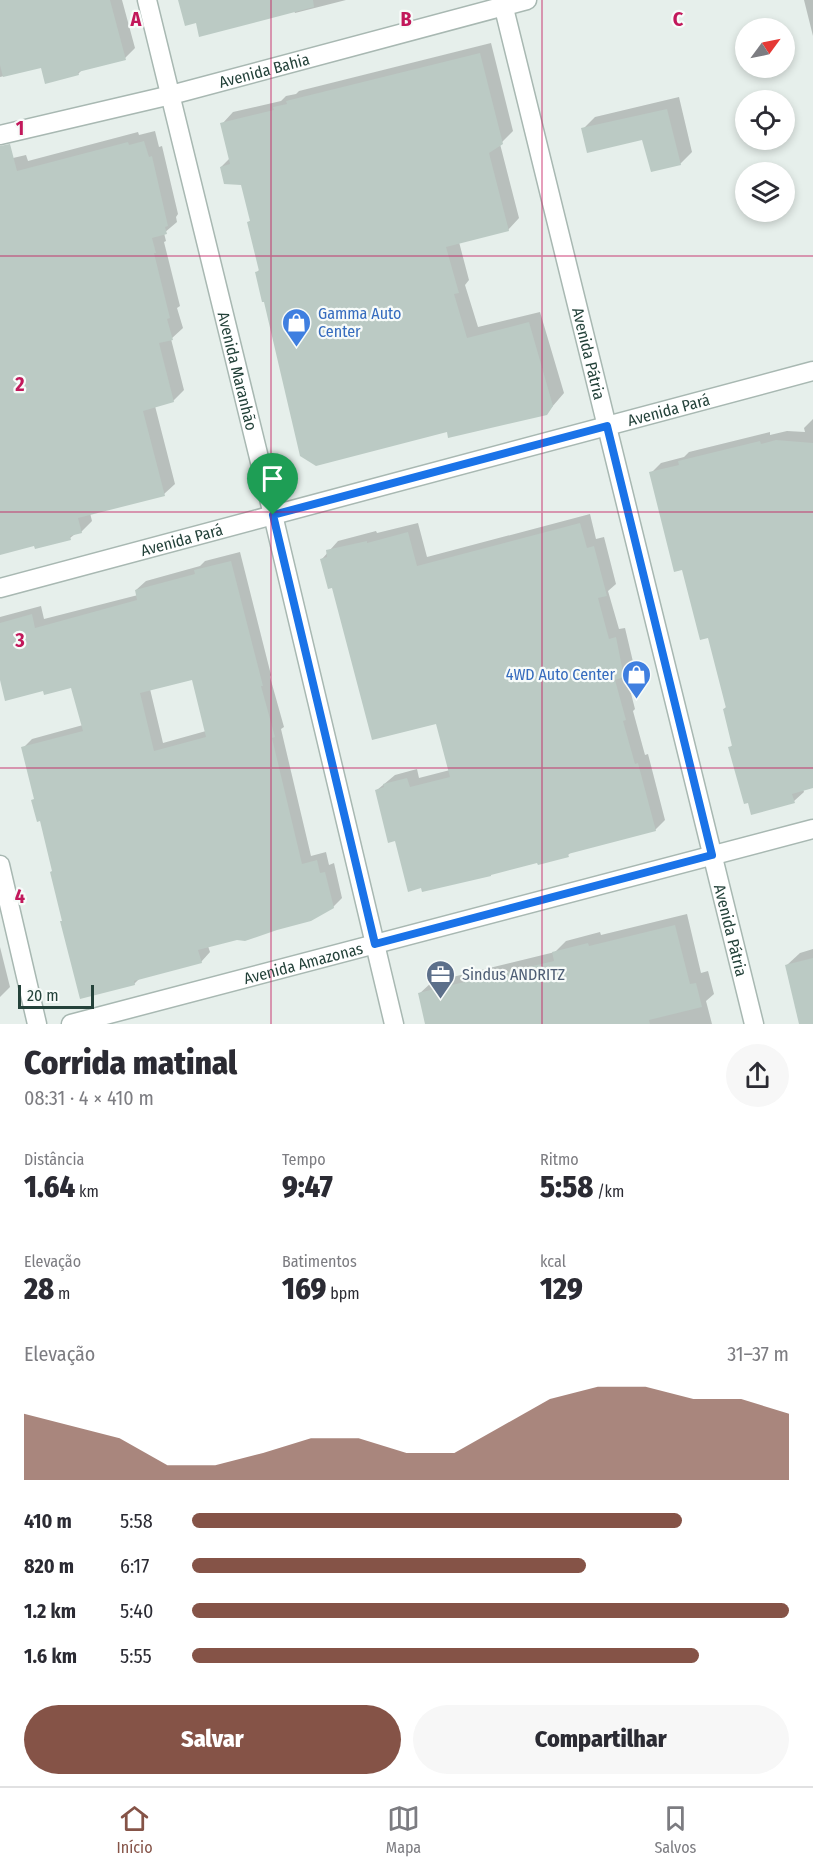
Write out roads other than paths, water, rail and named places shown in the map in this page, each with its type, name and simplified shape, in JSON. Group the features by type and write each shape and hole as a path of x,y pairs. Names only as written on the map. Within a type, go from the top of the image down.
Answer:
{"street":[{"name":"Avenida Maranhão","path":"147,0 394,1024"},
{"name":"Avenida Bahia","path":"0,135 171,95 503,3 527,0"},
{"name":"Avenida Pátria","path":"503,3 754,1024"},
{"name":"Avenida Pará","path":"0,588 813,370"},
{"name":"Avenida Amazonas","path":"70,1024 813,829"},
{"path":"0,865 37,1024"}],"place":[{"name":"Gamma Auto Center","path":"297,348"},
{"name":"4WD Auto Center","path":"636,700"},
{"name":"Sindus ANDRITZ","path":"441,1000"}]}
